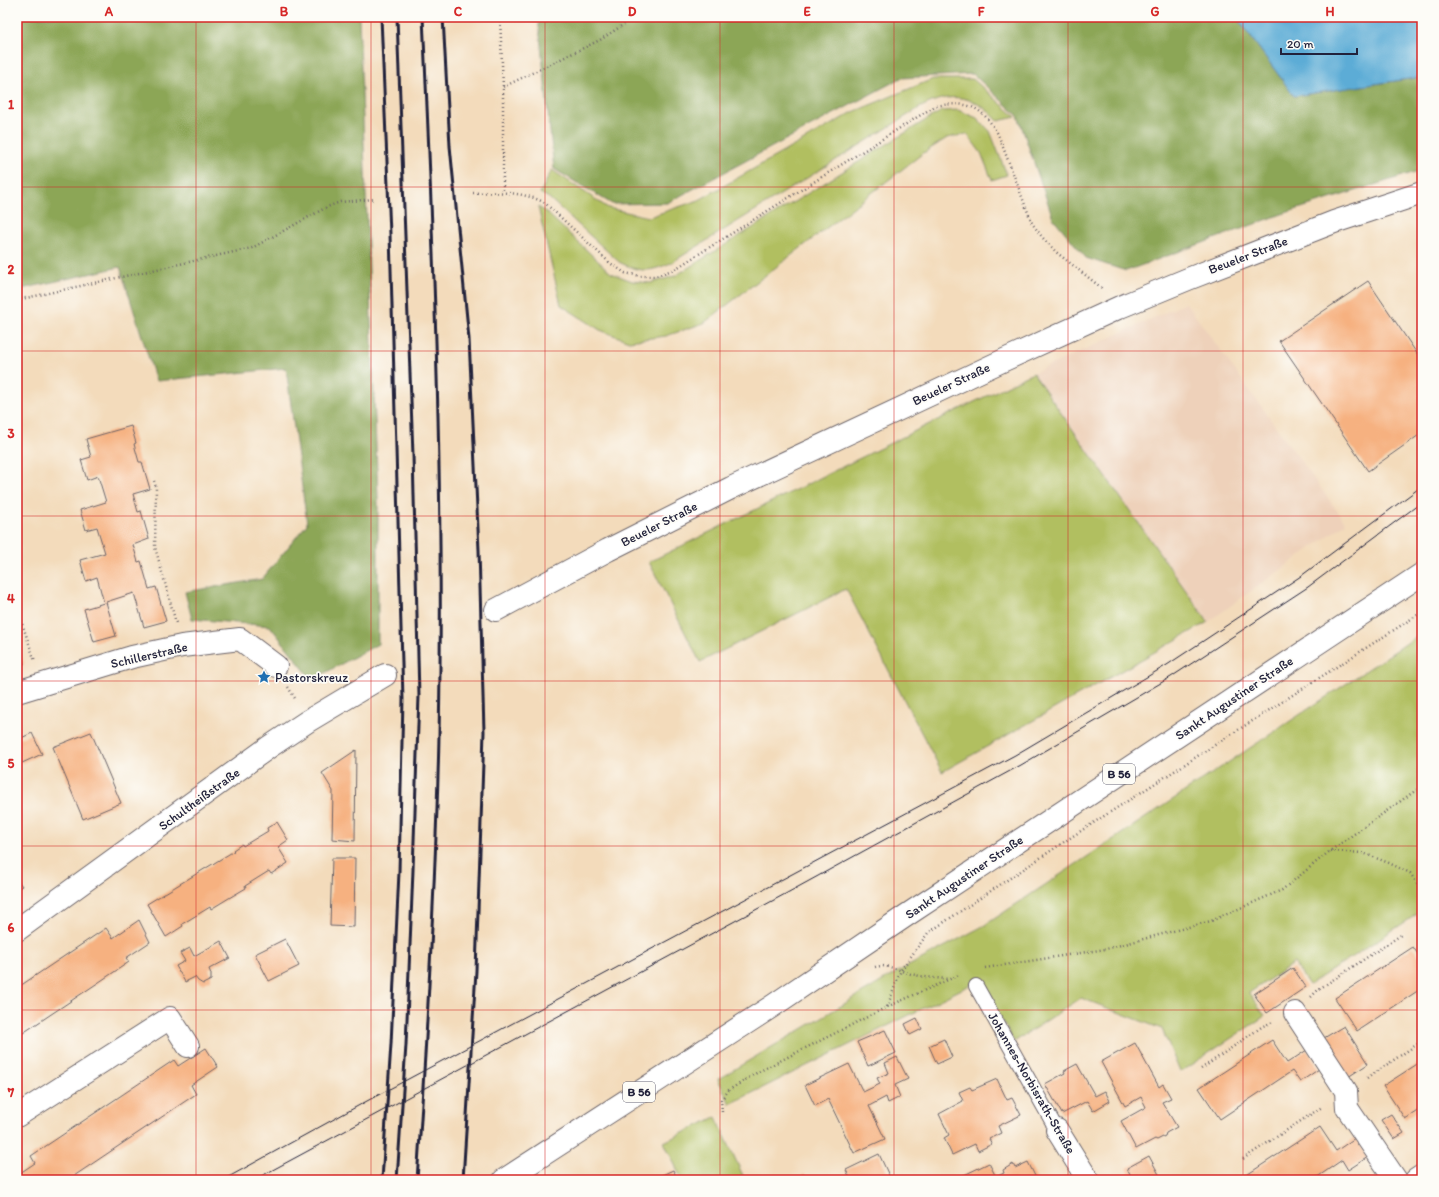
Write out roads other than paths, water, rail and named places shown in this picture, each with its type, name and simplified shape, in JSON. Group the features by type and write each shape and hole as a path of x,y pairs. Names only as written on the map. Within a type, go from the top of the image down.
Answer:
{"street":[{"name":"Beueler Straße","path":"496,610 608,550 731,488 1120,307 1334,222 1422,193"},
{"name":"Sankt Augustiner Straße","path":"506,1179 770,1007 1422,574"},
{"name":"Schillerstraße","path":"17,692 132,657 182,646 240,639 276,666"},
{"name":"Schultheißstraße","path":"17,930 270,747 308,721 385,675"},
{"path":"1295,1013 1346,1091 1347,1108 1396,1180"},
{"path":"17,1116 170,1018 188,1046"},
{"name":"Johannes-Norbisrath-Straße","path":"1057,1130 1088,1180"},
{"path":"1416,1180 1422,1176"}],"lane":[{"name":"Johannes-Norbisrath-Straße","path":"976,986 1057,1130"}],"water":[{"path":"1236,17 1422,17 1422,77 1294,96"}],"tram line":[{"path":"223,1180 367,1101 1015,755 1167,665 1301,576 1422,486"},
{"path":"254,1180 787,893 1021,765 1171,677 1308,587 1422,502"}],"railway":[{"path":"381,17 390,234 403,699 399,872 391,1044 382,1180"},
{"path":"397,17 413,455 419,696 406,1045 397,1180"},
{"path":"417,1180 428,1014 438,792 440,646 437,376 423,17"},
{"path":"443,17 450,146 469,339 479,550 484,732 476,971 463,1180"}],"place":[{"name":"Pastorskreuz","path":"264,677"}]}
